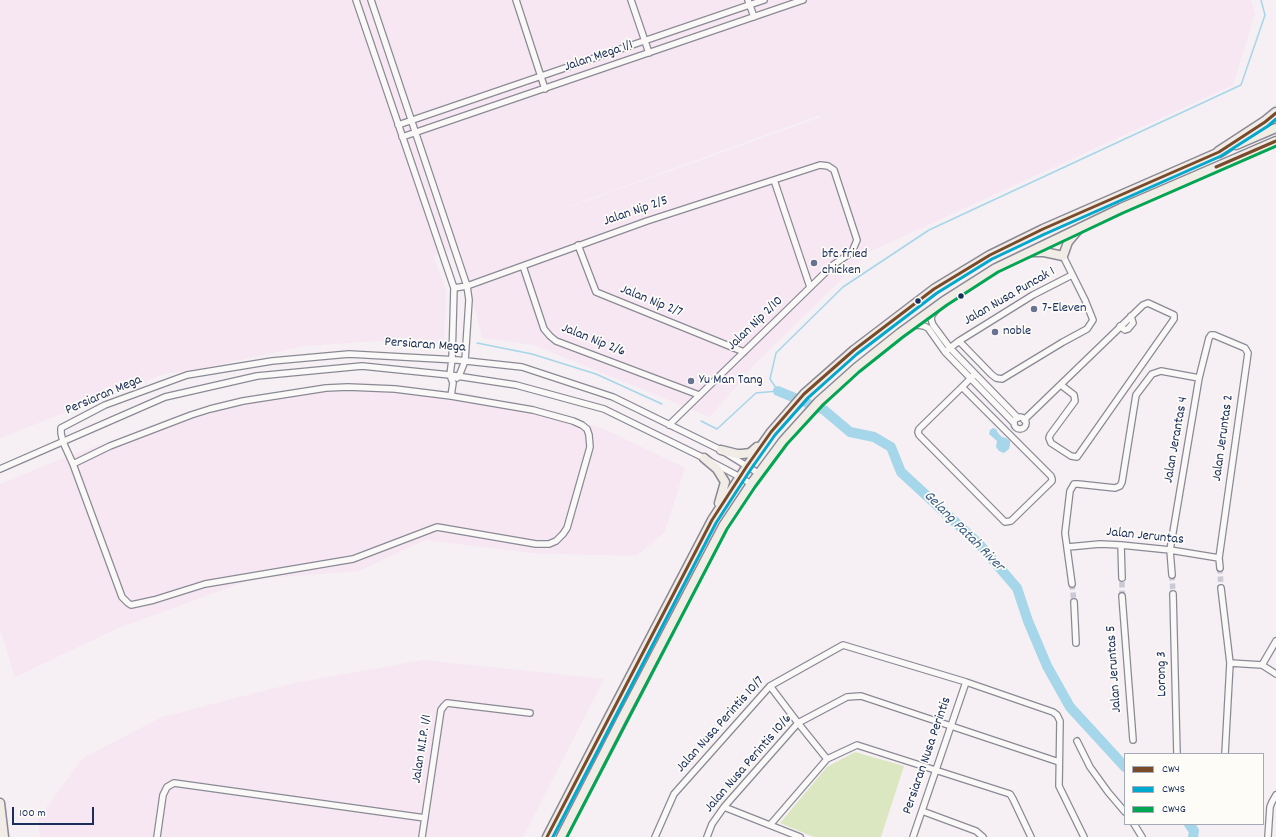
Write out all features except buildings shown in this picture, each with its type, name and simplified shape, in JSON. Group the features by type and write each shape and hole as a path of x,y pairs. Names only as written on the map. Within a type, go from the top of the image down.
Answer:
{"highway":[{"path":"1219,152 1276,113"}],"main road":[{"path":"547,837 712,520 747,466 772,432 804,394 854,350 915,303 934,289 990,255 1043,229 1276,128"},
{"path":"561,837 623,715 723,526 758,473 783,441 819,401 856,368 909,327 944,301 996,268 1121,208 1256,149 1276,142"},
{"path":"1027,253 1044,252 1063,256 1068,242 1079,228"},
{"path":"721,450 736,454 750,453 772,432"},
{"path":"704,458 718,469 726,482 712,520"},
{"path":"0,803 4,837"}],"street":[{"path":"356,0 454,288 452,360 450,375 453,383 451,396"},
{"path":"371,0 467,286 469,300 464,360 459,376 453,383"},
{"path":"516,0 545,89"},
{"path":"631,0 648,53"},
{"path":"398,125 644,41 749,2 764,0"},
{"name":"Jalan Mega 1/1","path":"402,137 803,0"},
{"path":"749,2 754,17"},
{"name":"Jalan Nip 2/5","path":"454,288 467,286 647,221 820,165 828,166 834,170 857,240"},
{"path":"774,180 810,287"},
{"name":"Jalan Nip 2/10","path":"670,425 833,265 852,252 857,240"},
{"name":"Jalan Nip 2/7","path":"578,245 596,292 744,352"},
{"path":"959,341 991,374 996,378 1002,379 1087,329 1093,320 1063,256"},
{"name":"Jalan Nip 2/6","path":"523,266 544,329 556,341 699,396"},
{"name":"Jalan Nusa Puncak 1","path":"947,350 1034,295 1072,275"},
{"path":"944,301 932,315 931,319 947,350"},
{"path":"1014,423 1015,420 1021,419 1061,385 1120,326 1125,330 1128,329 1133,323 1131,316 1143,305 1148,303 1174,315 1174,319 1078,456 1071,456 1050,440 1050,435 1074,401 1074,395 1061,385"},
{"path":"909,327 917,325 928,328 973,376 1026,424 1022,429 1016,428 1014,423 973,376"},
{"name":"Jalan Jerantas 4","path":"1170,550 1200,378 1208,338 1211,335"},
{"name":"Jalan Jeruntas 2","path":"1211,335 1246,348 1248,353 1219,558 1220,568"},
{"name":"Persiaran Mega","path":"751,484 704,458 604,409 516,385 459,376 362,366 257,376 164,397 63,442 61,428 105,405 187,376 272,361 349,354 464,360 522,367 613,397 721,450 758,473"},
{"path":"1072,584 1065,533 1070,491 1074,484 1115,488 1120,486 1122,482 1136,395 1152,374 1161,371 1200,378"},
{"path":"962,387 1051,476 1052,481 1011,521 1005,522 919,435 918,432 919,429 973,376"},
{"path":"0,469 63,442 73,464 122,597 131,605 154,600 206,584 352,559 437,528 536,544 549,544 556,541 564,534 567,528 590,447 590,435 582,425 533,410 451,396 395,389 348,387 326,388 243,401 191,415 110,446 73,464"},
{"name":"Jalan Jeruntas","path":"1068,547 1100,544 1122,545 1170,550 1219,558"},
{"path":"1122,545 1122,578"},
{"path":"1170,550 1172,575"},
{"path":"1222,588 1230,663 1225,753"},
{"name":"Lorong 3","path":"1173,594 1177,753"},
{"name":"Jalan Jeruntas 5","path":"1122,596 1133,740"},
{"path":"1074,602 1076,643"},
{"path":"1262,665 1276,641"},
{"name":"Jalan Nusa Perintis 10/7","path":"655,837 674,794 770,686 843,646 966,682 1053,712 1057,715 1060,721 1059,762"},
{"path":"1230,663 1262,665 1276,674"},
{"name":"Persiaran Nusa Perintis","path":"913,837 966,682"},
{"path":"770,686 827,759"},
{"name":"Jalan Nusa Perintis 10/6","path":"707,837 712,824 724,808 798,723 847,697 862,696 1059,762"},
{"name":"Jalan N.I.P. 1/1","path":"422,837 441,710 444,706 447,703 530,713"},
{"path":"1077,741 1090,767 1124,811"},
{"path":"770,825 827,759 857,745 1010,794 1014,799 1032,837"},
{"path":"1059,762 1059,786 1084,837"},
{"path":"157,837 163,795 167,787 174,783 425,818"},
{"path":"1268,837 1270,807 1276,795"},
{"path":"724,808 796,836"},
{"path":"922,811 976,831 983,837"},
{"path":"1135,825 1142,837"}],"shaded area":[{"path":"0,0 1251,0 1255,14 1233,85 869,252 754,365 710,417 534,345 482,338 460,247 433,256 446,291 444,344 377,341 304,346 204,368 163,374 0,438","holes":["820,115 821,117 570,207"]},
{"path":"361,382 467,393 604,429 685,468 664,533 636,556 533,553 425,540 359,571 252,579 118,628 15,677 0,629 0,484 64,458 217,403"},
{"path":"423,660 604,679 523,837 40,837 38,819 83,758 162,717 295,683"}],"green space":[{"path":"855,752 904,766 881,837 814,837 780,823 827,767"}],"water":[{"path":"993,428 996,429 1002,437 1010,441 1009,449 1004,453 999,451 996,447 997,441 989,434 990,430"}],"waterway":[{"path":"701,421 717,429 756,393 778,391 770,379 776,353 843,287 929,230 1241,85 1265,15 1261,0"},
{"path":"477,343 532,354 596,374 662,404"},
{"name":"Gelang Patah River","path":"778,391 824,410 850,432 874,437 891,447 901,472 980,545 1017,588 1028,621 1047,666 1070,707 1124,766"},
{"name":"Gelang Patah River","path":"1190,825 1194,831 1193,837"}],"tunnel":[{"path":"1220,568 1221,588"},
{"path":"1172,575 1173,594"},
{"path":"1122,578 1122,596"},
{"path":"1072,584 1074,602"}],"transit line":[{"name":"CW4","path":"547,837 712,520 771,432 804,394 854,350 934,289 990,255 1043,229 1219,152 1265,122 1276,113"},
{"name":"CW4S","path":"553,837 716,523 775,435 808,398 857,354 937,293 992,259 1221,156 1268,126 1276,119"},
{"name":"CW4","path":"1216,167 1276,141"},
{"name":"CW4G","path":"567,837 727,529 755,487 787,444 823,405 859,372 903,337 947,305 998,272 1123,213 1276,146"}],"place":[{"name":"bfc fried chicken","path":"814,263"},
{"name":"7-Eleven","path":"1034,309"},
{"name":"noble","path":"995,332"},
{"name":"Yu Man Tang","path":"691,381"}]}
